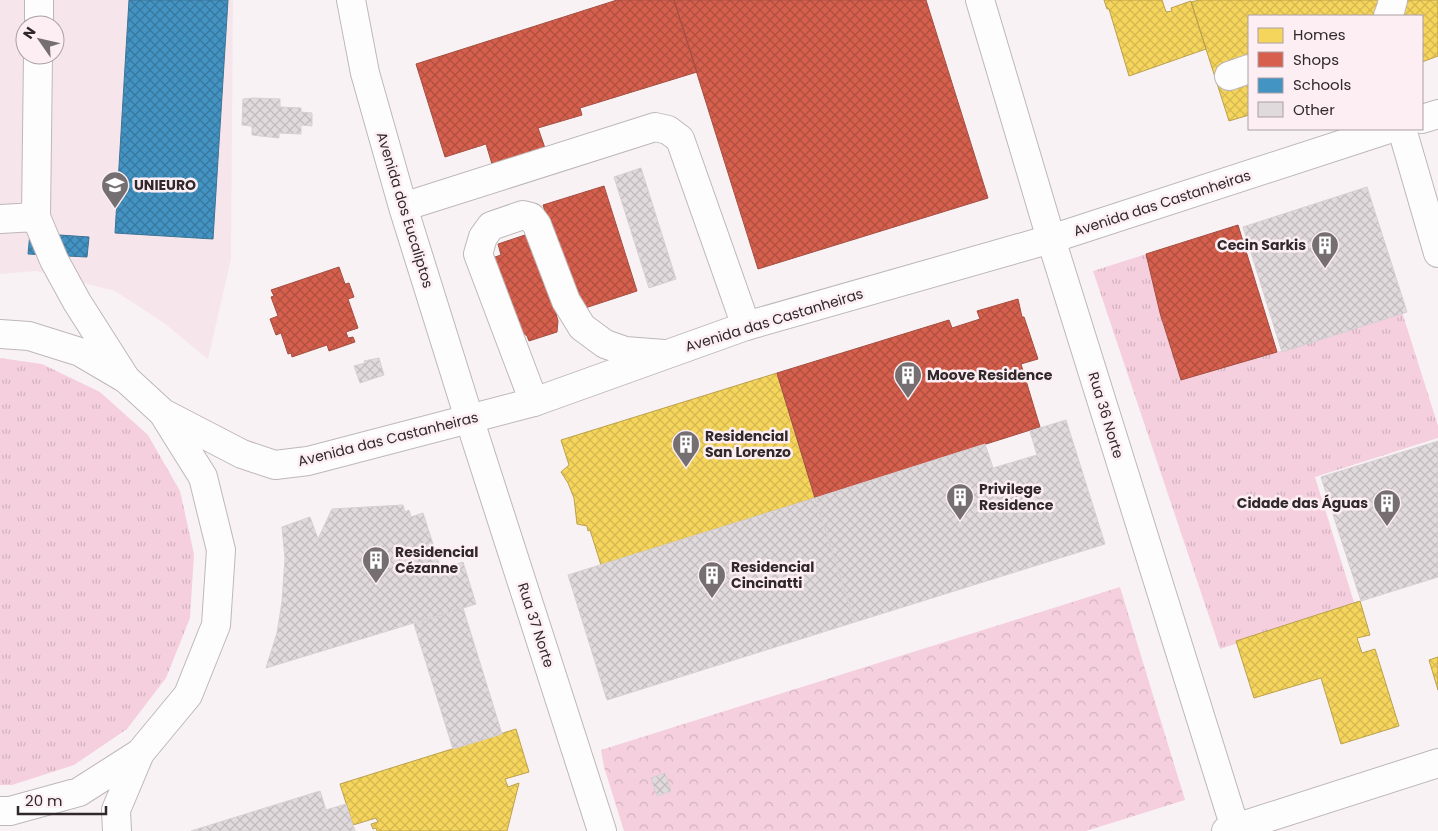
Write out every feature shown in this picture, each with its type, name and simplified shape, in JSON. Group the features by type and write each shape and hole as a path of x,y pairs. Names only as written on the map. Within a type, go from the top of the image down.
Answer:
{"main road":[{"path":"39,0 39,15"},
{"name":"Avenida dos Eucaliptos","path":"350,0 365,73 403,207 469,418"},
{"name":"Rua 36 Norte","path":"980,0 1232,830"},
{"path":"1388,15 1393,0"},
{"path":"38,65 36,218 54,260 77,302 126,378"},
{"path":"1423,119 1438,114"},
{"path":"403,207 655,127 668,130 680,140 746,326"},
{"name":"Avenida das Castanheiras","path":"164,413 242,454 275,465 308,461 534,402 746,326 1051,239 1386,130"},
{"path":"1402,130 1432,211 1438,254"},
{"path":"534,402 478,254 482,237 491,226 523,215 531,217 537,224 566,301 582,327 605,344 625,351 664,354"},
{"path":"0,219 36,218"},
{"path":"0,334 29,336 80,352 126,378 164,413 203,477 222,550 216,625 188,695 140,753 116,810 117,831"},
{"name":"Rua 37 Norte","path":"469,418 602,831"},
{"path":"0,811 10,811 79,792 140,753"},
{"path":"1232,830 1438,763"}],"shaded area":[{"name":"UNIEURO","path":"0,0 233,0 231,259 208,359 164,323 115,291 36,271 0,274"}],"green space":[{"path":"1238,225 1277,352 1402,312 1438,426 1438,438 1315,477 1358,615 1348,607 1220,649 1093,271"},
{"path":"0,358 42,364 100,392 148,435 180,491 194,554 190,618 166,678 127,729 74,765 12,785 0,785"},
{"path":"1120,587 1185,800 1086,831 624,831 604,767 601,750"}],"building: Homes":[{"path":"1104,0 1162,0 1166,12 1172,11 1171,8 1191,1 1206,49 1129,76 1109,9 1107,9"},
{"path":"1199,0 1438,0 1438,56 1423,62 1423,15 1248,15 1248,115 1229,121 1191,2"},
{"name":"Residencial San Lorenzo","path":"777,373 815,498 601,565 590,530 588,531 587,526 577,524 574,498 561,472 569,465 561,440"},
{"path":"1360,601 1370,635 1357,638 1362,653 1375,649 1399,726 1341,744 1321,678 1254,698 1236,641"},
{"path":"1438,657 1438,690 1429,660"},
{"path":"516,729 529,772 505,779 508,787 519,783 507,831 377,831 376,828 373,829 371,824 378,822 376,818 353,825 340,784"}],"building: Shops":[{"path":"617,0 674,0 697,72 580,108 582,115 538,128 545,148 492,164 486,144 445,157 416,64"},
{"path":"674,0 926,0 988,198 758,269"},
{"path":"604,186 637,291 576,311 543,205"},
{"path":"1238,225 1277,352 1181,380 1160,313 1146,254"},
{"path":"534,232 558,321 557,332 529,341 522,332 492,258 501,255 498,244"},
{"path":"339,267 345,284 349,283 354,297 348,299 358,328 346,332 348,338 353,337 355,342 329,351 327,345 292,357 291,353 288,354 281,333 276,335 270,319 278,316 271,297 274,296 271,290"},
{"name":"Moove Residence","path":"1018,299 1022,317 1024,317 1038,359 1021,364 1040,427 815,498 777,373 949,320 952,328 980,319 977,311"}],"building: Schools":[{"path":"129,0 228,0 213,239 115,233"},
{"path":"30,233 89,237 87,257 28,254"}],"building: Other":[{"path":"243,99 280,99 280,107 301,108 301,112 312,113 312,126 301,125 301,134 279,133 279,138 252,135 252,126 242,125"},
{"path":"641,168 676,279 649,288 614,177"},
{"name":"Cecin Sarkis","path":"1367,187 1407,312 1282,352 1243,227"},
{"path":"379,358 384,375 360,383 354,366 365,363 364,361"},
{"name":"Privilege Residence","path":"1066,420 1105,544 855,622 815,498 985,444 993,468 1037,455 1030,431"},
{"name":"Cidade das Águas","path":"1438,441 1438,577 1361,601 1321,477"},
{"name":"Residencial Cincinatti","path":"815,498 855,622 607,700 568,575"},
{"name":"Residencial Cézanne","path":"403,505 405,512 409,510 411,517 423,513 441,569 463,562 476,604 266,668 277,633 282,602 285,558 282,527 310,517 318,539 332,509"},
{"path":"463,608 502,734 453,749 414,624"},
{"path":"665,773 671,791 657,796 651,778"},
{"path":"320,791 326,810 346,804 355,831 191,831"}],"place":[{"name":"UNIEURO","path":"115,209"},
{"name":"Cecin Sarkis","path":"1325,269"},
{"name":"Moove Residence","path":"908,399"},
{"name":"Residencial San Lorenzo","path":"686,468"},
{"name":"Privilege Residence","path":"960,521"},
{"name":"Cidade das Águas","path":"1387,527"},
{"name":"Residencial Cézanne","path":"376,584"},
{"name":"Residencial Cincinatti","path":"712,599"}]}
